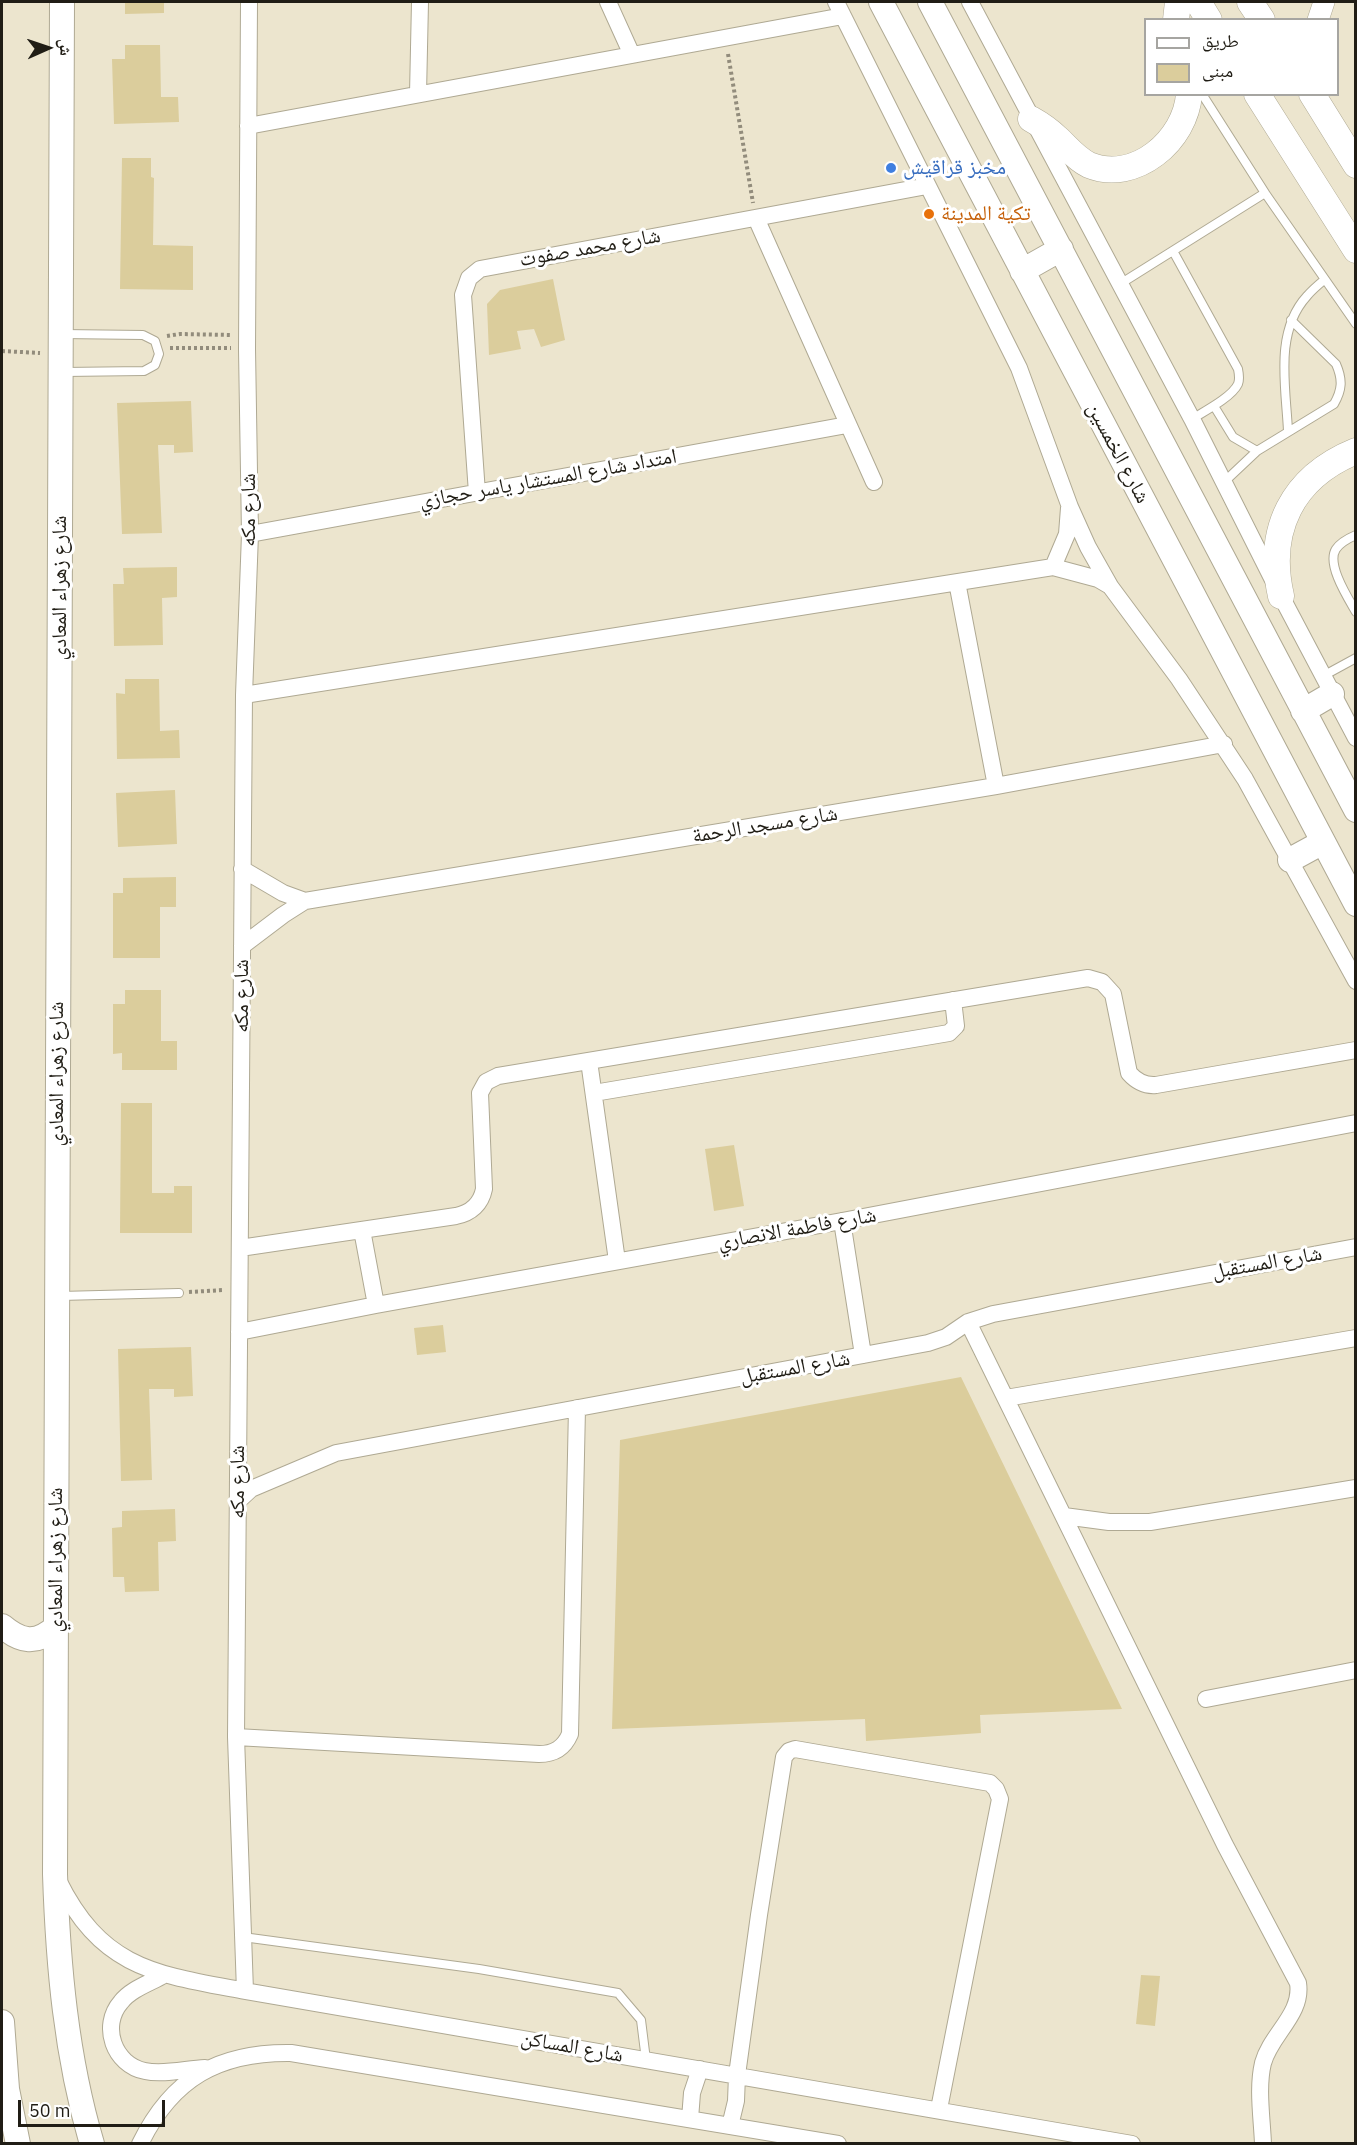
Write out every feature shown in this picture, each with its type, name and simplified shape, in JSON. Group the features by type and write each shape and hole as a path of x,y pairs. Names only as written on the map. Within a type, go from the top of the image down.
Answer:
{"main road":[{"name":"شارع زهراء المعادي","path":"62,2 55,1874 57,1943 64,2013 76,2082 92,2144"},
{"name":"شارع الخمسين","path":"880,2 1356,904"},
{"name":"شارع الخمسين","path":"930,2 1356,810"},
{"path":"1176,18 1178,2"},
{"path":"1198,2 1208,18"},
{"path":"1250,2 1261,18"},
{"path":"1031,119 1090,165 1120,168 1149,158 1172,140 1185,115 1189,96"},
{"path":"1258,96 1356,250"},
{"path":"1313,96 1356,165"},
{"path":"1022,271 1060,249"},
{"path":"1281,596 1277,579 1276,551 1282,524 1289,507 1311,478 1325,466 1356,451"},
{"path":"1303,711 1328,685"},
{"path":"1290,860 1323,843"},
{"path":"2,1626 13,1635 31,1640 49,1634 56,1627"},
{"path":"2,2022 7,2089 18,2144"}],"street":[{"name":"شارع مكه","path":"245,1991 236,1737 244,695 250,534 247,349 249,2"},
{"path":"418,94 420,2"},
{"path":"608,2 632,55"},
{"path":"970,2 1192,418 1223,483 1356,738"},
{"path":"1319,18 1324,2"},
{"path":"248,126 725,38 840,9 1018,368 1070,507 1088,547 1110,586 1224,744 1266,814 1356,981"},
{"name":"شارع محمد صفوت","path":"477,493 463,295 469,278 486,267 927,186"},
{"path":"756,218 874,482"},
{"name":"امتداد شارع المستشار ياسر حجازي","path":"250,534 847,425"},
{"path":"1053,567 1067,534 1070,507"},
{"path":"244,695 1053,567 1098,579 1110,586"},
{"path":"957,582 996,786"},
{"name":"شارع مسجد الرحمة","path":"242,946 305,901 996,786 1224,744"},
{"path":"242,868 283,893 305,901"},
{"path":"240,1248 456,1216 473,1209 479,1202 484,1189 480,1093 486,1082 498,1077 1082,979 1095,979 1102,982 1113,994 1129,1073 1139,1083 1151,1085 1356,1050"},
{"path":"594,1093 949,1033 956,1026 953,1000"},
{"path":"590,1061 616,1261"},
{"name":"شارع فاطمة الانصاري","path":"239,1332 1356,1123"},
{"path":"842,1221 863,1355"},
{"path":"362,1230 376,1305"},
{"name":"شارع المستقبل","path":"238,1501 251,1489 336,1454 928,1343 946,1337 968,1322 1002,1312 1356,1247"},
{"path":"968,1322 1225,1845 1298,1983 1299,2000 1296,2008 1273,2039 1263,2064 1263,2144"},
{"path":"1006,1398 1356,1338"},
{"path":"236,1737 539,1754 547,1754 567,1743 570,1734 577,1408"},
{"path":"1064,1516 1109,1522 1150,1522 1356,1488"},
{"path":"1206,1699 1356,1670"},
{"path":"730,2126 736,2101 737,2075 759,1915 784,1757 789,1751 795,1749 990,1783 996,1789 1000,1799 939,2109"},
{"name":"شارع المساكن","path":"55,1874 71,1907 102,1942 142,1967 164,1975 245,1991 1132,2144"},
{"path":"164,1975 129,1994 120,2003 111,2026 111,2038 116,2049 123,2060 144,2072 211,2067"},
{"path":"140,2144 151,2122 167,2100 188,2081 211,2067 236,2057 263,2052 291,2053 838,2144"},
{"path":"690,2119 692,2093 699,2069"},
{"path":"2,2120 7,2089"}],"lane":[{"path":"1203,96 1265,193 1356,324"},
{"path":"1120,284 1265,193"},
{"path":"1173,251 1238,369 1238,385 1214,406 1192,418"},
{"path":"1288,431 1285,342 1292,320 1306,296 1324,280"},
{"path":"1223,483 1257,451 1334,404 1341,392 1336,364 1292,320"},
{"path":"143,335 157,344 159,354 154,365 144,370 61,353 143,335"},
{"path":"1214,406 1233,436 1257,451"},
{"path":"1356,535 1335,549 1333,559 1334,567 1353,600 1356,612"},
{"path":"1328,685 1356,658"},
{"path":"57,1296 179,1293"},
{"path":"243,1937 478,1970 618,1993 641,2020 646,2060"}],"path":[{"path":"725,38 756,218"},
{"path":"157,344 172,334 219,334"},
{"path":"157,344 219,348"},
{"path":"2,351 61,353"},
{"path":"179,1293 239,1289"}],"building":[{"path":"125,2 164,2 164,13 125,14"},
{"path":"125,45 160,45 161,97 178,97 179,122 114,124 112,59 125,59"},
{"path":"122,158 151,158 151,177 154,178 153,245 193,246 193,290 120,289"},
{"path":"553,279 565,340 541,347 534,329 517,331 521,349 489,355 487,304 500,290"},
{"path":"191,401 193,452 174,453 174,445 158,445 162,533 122,534 117,403"},
{"path":"177,567 177,597 162,598 163,645 114,646 113,584 124,584 123,568"},
{"path":"125,679 159,679 160,731 179,730 180,758 117,759 116,693 125,694"},
{"path":"175,790 177,844 118,847 116,793"},
{"path":"176,877 176,907 160,907 160,958 113,958 113,893 123,893 123,878"},
{"path":"125,990 161,990 161,1041 177,1041 177,1070 122,1070 122,1053 113,1054 113,1004 125,1004"},
{"path":"121,1103 152,1103 152,1193 174,1193 174,1186 192,1186 192,1233 120,1233"},
{"path":"734,1145 744,1206 714,1211 705,1149"},
{"path":"443,1325 446,1352 417,1355 414,1328"},
{"path":"191,1347 193,1396 174,1397 174,1389 149,1389 152,1480 121,1481 118,1349"},
{"path":"961,1377 1122,1709 980,1715 981,1733 866,1741 865,1719 612,1729 620,1440"},
{"path":"175,1509 176,1541 158,1542 159,1591 125,1592 124,1577 113,1577 112,1528 122,1527 122,1511"},
{"path":"1141,1975 1160,1976 1155,2026 1136,2024"}],"place":[{"name":"مخبز قراقيش","path":"891,168"},
{"name":"تكية المدينة","path":"929,214"}]}
